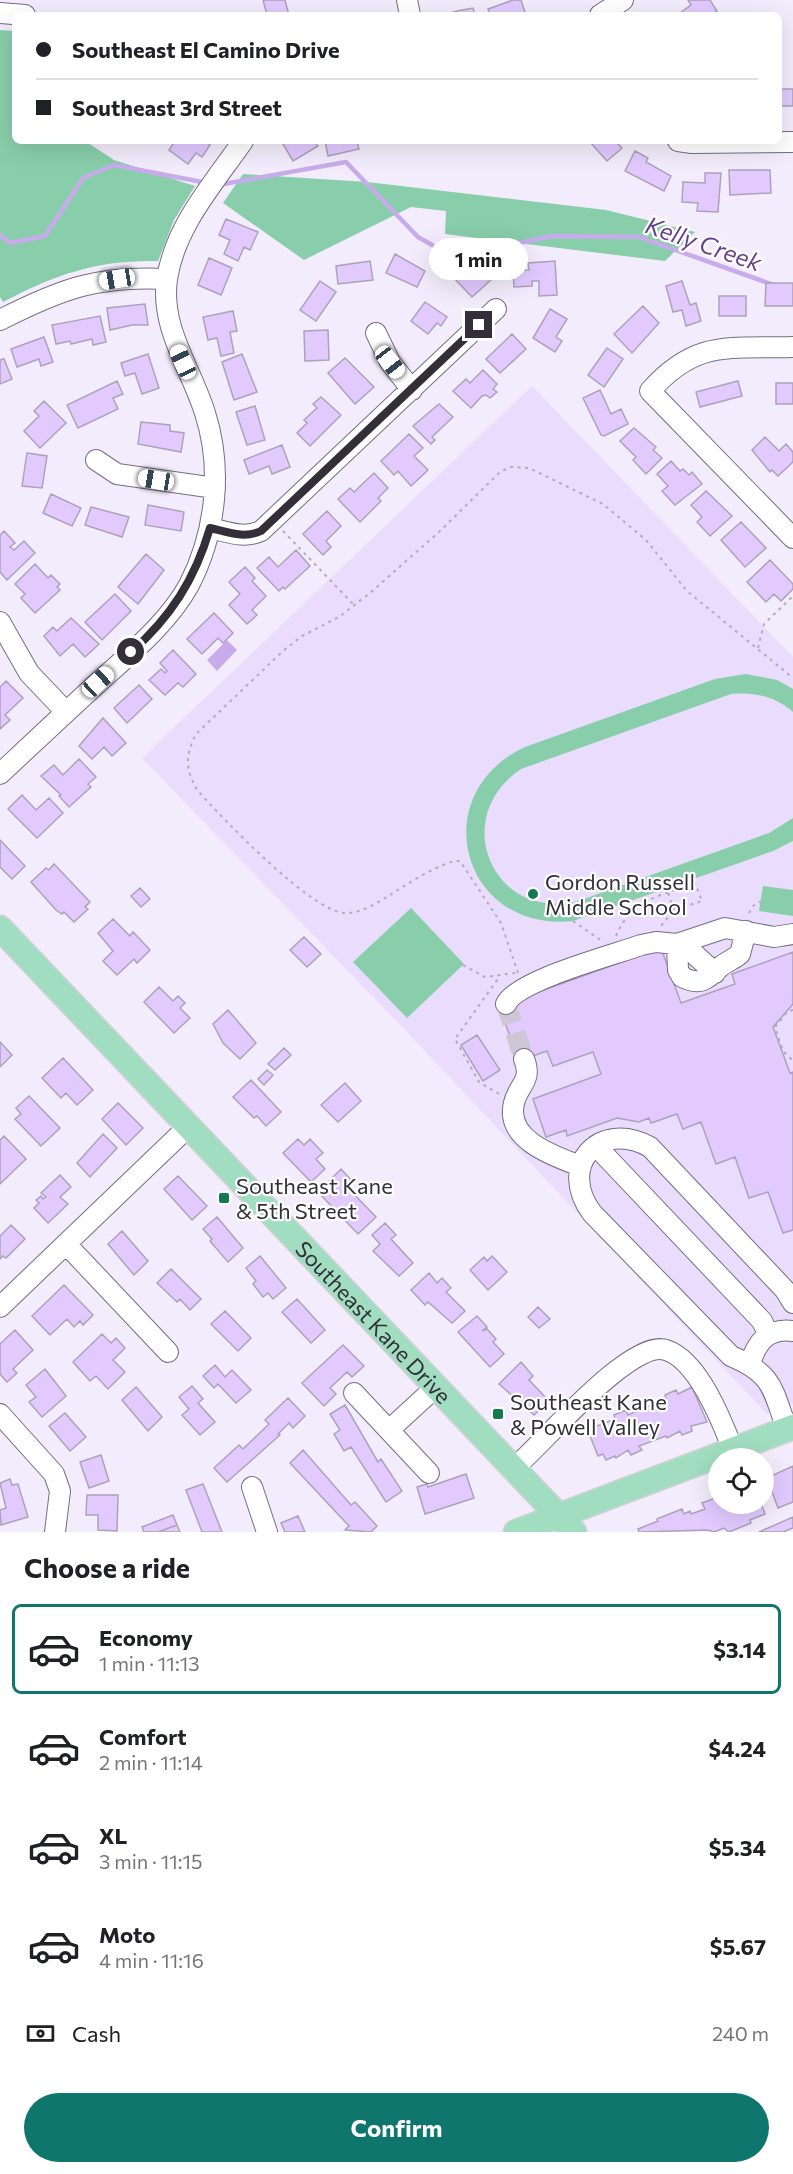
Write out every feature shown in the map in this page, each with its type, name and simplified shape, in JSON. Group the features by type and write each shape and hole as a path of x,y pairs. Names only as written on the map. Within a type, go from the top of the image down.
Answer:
{"main road":[{"name":"Southeast Kane Drive","path":"0,928 567,1524"},
{"path":"738,1448 790,1428"},
{"path":"516,1532 567,1524 708,1461"}],"street":[{"path":"605,12 623,0"},
{"path":"0,774 165,619 188,585 210,528 216,488 211,437 205,412 176,347 168,314 167,279 182,230 241,144"},
{"path":"0,320 46,296 80,284 135,277 167,279"},
{"path":"210,528 242,536 252,536 261,531 496,309"},
{"path":"376,333 390,362 412,390"},
{"path":"793,347 711,349 680,362 650,391 793,538"},
{"path":"96,460 117,474 216,488"},
{"path":"0,622 29,672 66,712"},
{"path":"506,1004 524,978 616,950 656,942 679,943 725,928 774,938 793,934"},
{"path":"679,943 715,973 740,954 746,931"},
{"path":"524,1059 528,1073 524,1087 514,1102 514,1121 524,1137 544,1152 580,1166"},
{"path":"0,1307 189,1126"},
{"path":"790,1428 767,1377 750,1364 730,1356 592,1213 583,1201 577,1186 581,1161 596,1146 607,1140 626,1138 650,1147 785,1290 793,1303"},
{"path":"596,1146 762,1321 768,1334"},
{"path":"66,1244 168,1352"},
{"path":"750,1364 758,1343 768,1334 780,1330 793,1331"},
{"path":"515,1467 538,1448 612,1371 646,1351 665,1349 683,1362 704,1388 732,1448"},
{"path":"389,1430 437,1386"},
{"path":"354,1394 429,1473"},
{"path":"0,1414 54,1474 60,1491 55,1532"},
{"path":"252,1487 267,1532"}],"path":[{"path":"463,965 485,977 524,978 501,923 460,861 441,867 366,908 347,913 337,912 317,903 281,873 208,802 189,777 186,765 188,749 204,724 296,641 339,617 354,605 431,539 500,472 520,466 585,494 623,519 646,540 687,591 793,678"},
{"path":"285,533 354,605"},
{"path":"758,648 764,624 793,596"},
{"path":"573,921 616,950 625,919 636,906 695,883 702,901 674,910 664,920 656,942"},
{"path":"668,893 674,910"},
{"path":"500,976 455,1039 479,1082 514,1102"},
{"path":"793,1010 789,1011 775,1027 783,1051 793,1061"}],"shaded area":[{"name":"Gordon Russell Middle School","path":"532,386 793,657 793,1404 767,1414 405,1030 142,758"},
{"path":"227,640 237,650 217,671 207,660"}],"green space":[{"path":"0,30 12,31 12,144 90,144 114,160 195,186 174,220 158,261 96,266 59,276 3,302 0,297"},
{"path":"243,174 367,182 606,210 695,232 665,261 445,234 446,211 411,207 304,260 223,203"},
{"path":"746,674 777,680 793,689 793,712 779,702 764,696 731,694 521,769 499,790 487,814 485,839 491,863 505,883 525,897 551,904 581,900 769,833 793,818 793,841 773,851 573,921 535,919 504,905 482,884 470,856 467,826 474,796 494,768 525,747 715,679"},
{"path":"763,886 793,890 793,916 759,911"},
{"path":"411,908 464,964 407,1018 353,962"}],"building":[{"path":"263,0 285,0 288,12 266,12"},
{"path":"513,0 521,0 525,12 489,12 488,9"},
{"path":"688,0 710,0 717,11 681,12 691,5"},
{"path":"473,8 474,12 454,12"},
{"path":"782,89 793,89 793,106 782,106"},
{"path":"173,144 210,145 202,157 196,153 188,164 169,150"},
{"path":"283,144 316,144 318,146 293,161"},
{"path":"326,144 358,144 359,149 328,156"},
{"path":"592,144 618,144 622,148 607,161"},
{"path":"635,151 648,158 646,162 671,176 664,191 625,171"},
{"path":"729,170 770,170 771,193 730,195"},
{"path":"705,173 721,173 718,212 697,211 698,203 682,202 683,182 705,183"},
{"path":"226,219 258,232 250,250 244,247 238,261 224,254 230,240 219,235"},
{"path":"395,254 425,271 417,287 386,273"},
{"path":"209,258 232,268 221,295 198,285"},
{"path":"370,261 373,280 338,284 336,266"},
{"path":"555,261 557,295 539,296 539,281 532,281 532,286 514,287 513,271 529,270 528,263"},
{"path":"477,264 492,279 472,297 451,275 459,268 466,274"},
{"path":"320,281 336,292 316,321 300,310"},
{"path":"682,281 690,305 696,303 701,321 686,326 682,310 673,312 666,286"},
{"path":"766,283 793,283 793,306 765,306"},
{"path":"719,296 746,296 746,316 719,316"},
{"path":"425,302 447,317 441,326 437,323 428,334 411,321"},
{"path":"145,304 148,325 132,325 110,330 107,308"},
{"path":"643,306 659,323 632,353 614,334"},
{"path":"550,309 567,319 556,337 562,341 555,352 533,338"},
{"path":"233,311 237,331 230,332 234,353 221,356 217,338 208,340 203,317"},
{"path":"100,316 106,342 93,345 92,339 71,344 70,341 56,344 52,325"},
{"path":"328,330 329,360 305,361 304,331"},
{"path":"512,334 526,349 500,373 486,359"},
{"path":"44,337 53,362 41,366 39,359 17,367 11,349"},
{"path":"607,348 623,359 604,387 588,375"},
{"path":"148,354 159,388 142,394 135,373 125,376 121,363"},
{"path":"242,354 257,392 234,400 222,362"},
{"path":"345,358 374,387 355,404 328,373"},
{"path":"4,359 12,379 0,384 0,360"},
{"path":"483,370 497,384 493,389 497,392 490,398 486,395 482,396 471,408 453,391 466,379 470,383"},
{"path":"117,381 123,394 113,398 118,409 78,428 67,405"},
{"path":"738,381 742,396 700,407 696,392"},
{"path":"776,383 793,383 793,404 776,404"},
{"path":"600,390 611,414 621,409 628,424 604,436 601,435 583,398"},
{"path":"321,397 341,415 310,446 297,433 307,423 304,420 317,408 313,404"},
{"path":"44,401 66,423 40,448 24,431 39,416 34,411"},
{"path":"439,404 453,417 432,437 435,440 431,444 413,426"},
{"path":"255,406 265,440 247,445 236,412"},
{"path":"141,422 170,425 170,431 184,433 181,452 138,444"},
{"path":"634,428 656,447 653,450 662,458 646,474 633,460 636,457 620,441"},
{"path":"409,434 423,448 414,456 428,470 411,486 398,471 394,475 381,461"},
{"path":"765,437 779,451 786,444 793,452 793,462 778,476 772,470 770,472 752,450"},
{"path":"282,445 290,467 272,474 269,466 249,474 244,460"},
{"path":"27,453 47,456 42,488 22,486"},
{"path":"671,461 680,471 683,469 689,475 692,472 702,484 675,505 662,491 668,486 657,474"},
{"path":"374,473 388,488 378,498 381,501 360,522 338,499 350,488 354,492"},
{"path":"706,491 732,516 710,536 697,522 702,517 691,505"},
{"path":"51,494 81,508 72,526 43,513"},
{"path":"148,505 184,512 181,531 145,525"},
{"path":"91,507 129,517 122,537 85,525"},
{"path":"327,511 341,526 326,541 331,547 323,555 303,534"},
{"path":"741,522 766,548 745,567 721,540"},
{"path":"4,531 15,543 10,547 14,550 24,541 35,553 7,580 0,572 0,535"},
{"path":"296,550 310,566 285,589 283,587 279,591 257,568 269,557 278,567"},
{"path":"146,554 164,570 138,604 118,587"},
{"path":"770,560 793,584 793,589 781,601 774,594 766,602 747,582"},
{"path":"35,564 48,578 51,575 60,584 57,587 60,590 35,613 21,598 25,594 15,584"},
{"path":"245,567 255,578 252,581 266,596 252,610 257,615 247,624 229,605 240,594 229,582"},
{"path":"115,594 131,611 102,640 85,622"},
{"path":"214,613 233,633 223,643 218,638 202,654 187,639"},
{"path":"71,618 99,644 85,657 73,644 60,656 44,636 53,627 57,631"},
{"path":"173,650 196,674 183,687 178,683 165,695 149,680 161,669 165,673 167,671 160,663"},
{"path":"6,681 23,698 5,715 10,720 0,729 0,687"},
{"path":"139,685 152,699 127,723 114,708"},
{"path":"103,718 126,743 112,756 104,747 92,759 79,746"},
{"path":"79,759 96,777 88,784 91,787 69,807 59,796 61,795 41,776 54,765 63,775"},
{"path":"22,795 36,810 49,798 63,813 37,838 8,809"},
{"path":"0,840 25,866 12,879 0,867"},
{"path":"54,864 90,902 85,907 88,909 74,922 64,912 62,914 56,910 31,882"},
{"path":"140,888 150,899 141,907 131,896"},
{"path":"113,919 130,936 133,932 150,950 137,963 134,959 117,975 103,961 113,951 98,933"},
{"path":"304,937 321,954 307,967 290,950"},
{"path":"661,948 681,1003 735,984 732,974 793,952 793,1004 773,1027 790,1073 793,1072 793,1230 783,1233 768,1192 749,1198 735,1157 716,1164 701,1122 683,1129 677,1114 651,1123 649,1118 639,1122 617,1118 567,1136 566,1130 546,1137 533,1099 601,1074 593,1052 553,1066 547,1051 519,1061 499,1006"},
{"path":"159,987 173,1001 178,996 185,1003 180,1008 190,1018 174,1033 144,1002"},
{"path":"228,1010 256,1043 240,1059 223,1043 213,1024"},
{"path":"477,1035 500,1070 483,1081 461,1045"},
{"path":"0,1042 12,1055 0,1067"},
{"path":"284,1048 291,1055 275,1070 268,1064"},
{"path":"63,1058 93,1090 77,1105 66,1093 61,1098 42,1078"},
{"path":"267,1070 273,1075 264,1085 258,1079"},
{"path":"251,1080 281,1112 266,1126 257,1116 254,1118 233,1097"},
{"path":"345,1083 361,1101 338,1122 321,1105"},
{"path":"29,1096 60,1128 41,1146 15,1119 21,1114 16,1108"},
{"path":"118,1103 143,1128 126,1145 102,1119"},
{"path":"103,1134 117,1148 90,1177 77,1163"},
{"path":"4,1136 26,1159 0,1184 0,1140"},
{"path":"298,1139 304,1145 310,1139 323,1153 316,1159 325,1169 311,1182 283,1153"},
{"path":"341,1169 352,1181 346,1186 376,1217 358,1234 318,1192"},
{"path":"60,1175 71,1187 60,1197 68,1204 48,1223 34,1208 39,1203 36,1200 41,1196 43,1199 46,1197 41,1193"},
{"path":"178,1176 207,1206 192,1220 164,1189"},
{"path":"217,1217 243,1248 228,1262 203,1229"},
{"path":"385,1223 396,1235 391,1239 413,1263 399,1276 373,1251 380,1244 372,1235"},
{"path":"11,1225 25,1239 6,1258 3,1256 0,1259 0,1236"},
{"path":"122,1231 148,1261 134,1275 108,1244"},
{"path":"260,1256 286,1288 273,1299 268,1293 263,1297 253,1284 256,1281 246,1268"},
{"path":"492,1256 507,1272 488,1290 470,1270 484,1257 487,1261"},
{"path":"171,1269 201,1299 190,1310 180,1299 177,1302 157,1283"},
{"path":"429,1273 437,1283 442,1278 451,1288 446,1292 465,1311 452,1323 428,1302 425,1305 411,1290"},
{"path":"64,1285 93,1315 83,1325 80,1321 74,1327 67,1319 50,1335 32,1316"},
{"path":"297,1299 325,1330 311,1343 282,1312"},
{"path":"538,1307 550,1319 539,1328 528,1317"},
{"path":"225,1311 251,1338 238,1351 211,1324"},
{"path":"477,1316 487,1327 482,1331 487,1329 496,1339 493,1342 504,1354 490,1367 458,1332"},
{"path":"15,1330 33,1350 13,1369 17,1373 7,1382 0,1374 0,1344"},
{"path":"102,1334 111,1343 116,1338 125,1348 113,1360 125,1372 108,1389 96,1376 90,1381 73,1362"},
{"path":"343,1345 364,1366 352,1377 347,1372 330,1388 336,1394 324,1406 302,1383"},
{"path":"521,1362 533,1376 529,1380 549,1401 534,1415 499,1384"},
{"path":"215,1365 225,1377 232,1370 251,1390 236,1403 218,1384 214,1388 203,1376"},
{"path":"45,1369 66,1396 42,1417 29,1402 36,1397 26,1385"},
{"path":"192,1386 203,1399 198,1403 215,1422 200,1435 182,1415 189,1409 179,1397"},
{"path":"136,1387 162,1417 148,1431 122,1400"},
{"path":"692,1387 707,1422 691,1426 692,1431 682,1435 680,1431 667,1438 666,1436 639,1446 642,1450 631,1455 628,1450 616,1458 615,1456 606,1460 603,1454 598,1456 590,1436 595,1434 592,1428 615,1419 614,1415 626,1410 628,1415 666,1399 665,1395 676,1390 678,1394"},
{"path":"288,1398 305,1416 293,1428 289,1423 278,1434 280,1435 227,1482 214,1468 239,1445 243,1449 269,1424 265,1420"},
{"path":"345,1405 378,1462 381,1459 402,1491 386,1502 351,1447 344,1451 334,1434 340,1430 330,1414"},
{"path":"65,1413 86,1437 70,1451 49,1426"},
{"path":"303,1450 351,1505 355,1502 377,1526 371,1532 345,1530 349,1526 290,1463"},
{"path":"101,1455 109,1481 89,1488 80,1462"},
{"path":"793,1466 793,1502 778,1508 774,1497 774,1475"},
{"path":"466,1474 474,1498 425,1514 417,1487 427,1484 428,1487"},
{"path":"10,1479 12,1485 18,1484 28,1517 1,1525 0,1510 6,1508 0,1483"},
{"path":"203,1484 222,1532 202,1532 186,1490"},
{"path":"87,1495 118,1495 117,1531 98,1530 98,1515 86,1515"},
{"path":"708,1501 708,1514 765,1514 729,1532 724,1528 714,1532 708,1530 639,1532 638,1529 682,1509 684,1514 690,1511 691,1514 705,1509 702,1503"},
{"path":"173,1515 177,1525 158,1532 144,1532 142,1527"},
{"path":"298,1516 305,1532 285,1532 281,1523"},
{"path":"793,1517 793,1528 783,1532 759,1532"},
{"path":"177,1525 180,1532 158,1532"}],"waterway":[{"name":"Kelly Creek","path":"218,185 346,162 418,237 453,257 552,236 639,237 771,284"},
{"name":"Kelly Creek","path":"0,235 10,243 45,236 83,178 114,165 207,183"}],"tunnel":[{"path":"506,1004 524,1059"}],"place":[{"name":"Gordon Russell Middle School","path":"533,894"},
{"name":"Southeast Kane & 5th Street","path":"224,1198"},
{"name":"Southeast Kane & Powell Valley","path":"498,1414"}],"route":[{"path":"131,652 165,619 179,600 197,566 210,528 242,536 252,536 274,522 479,325"}]}
